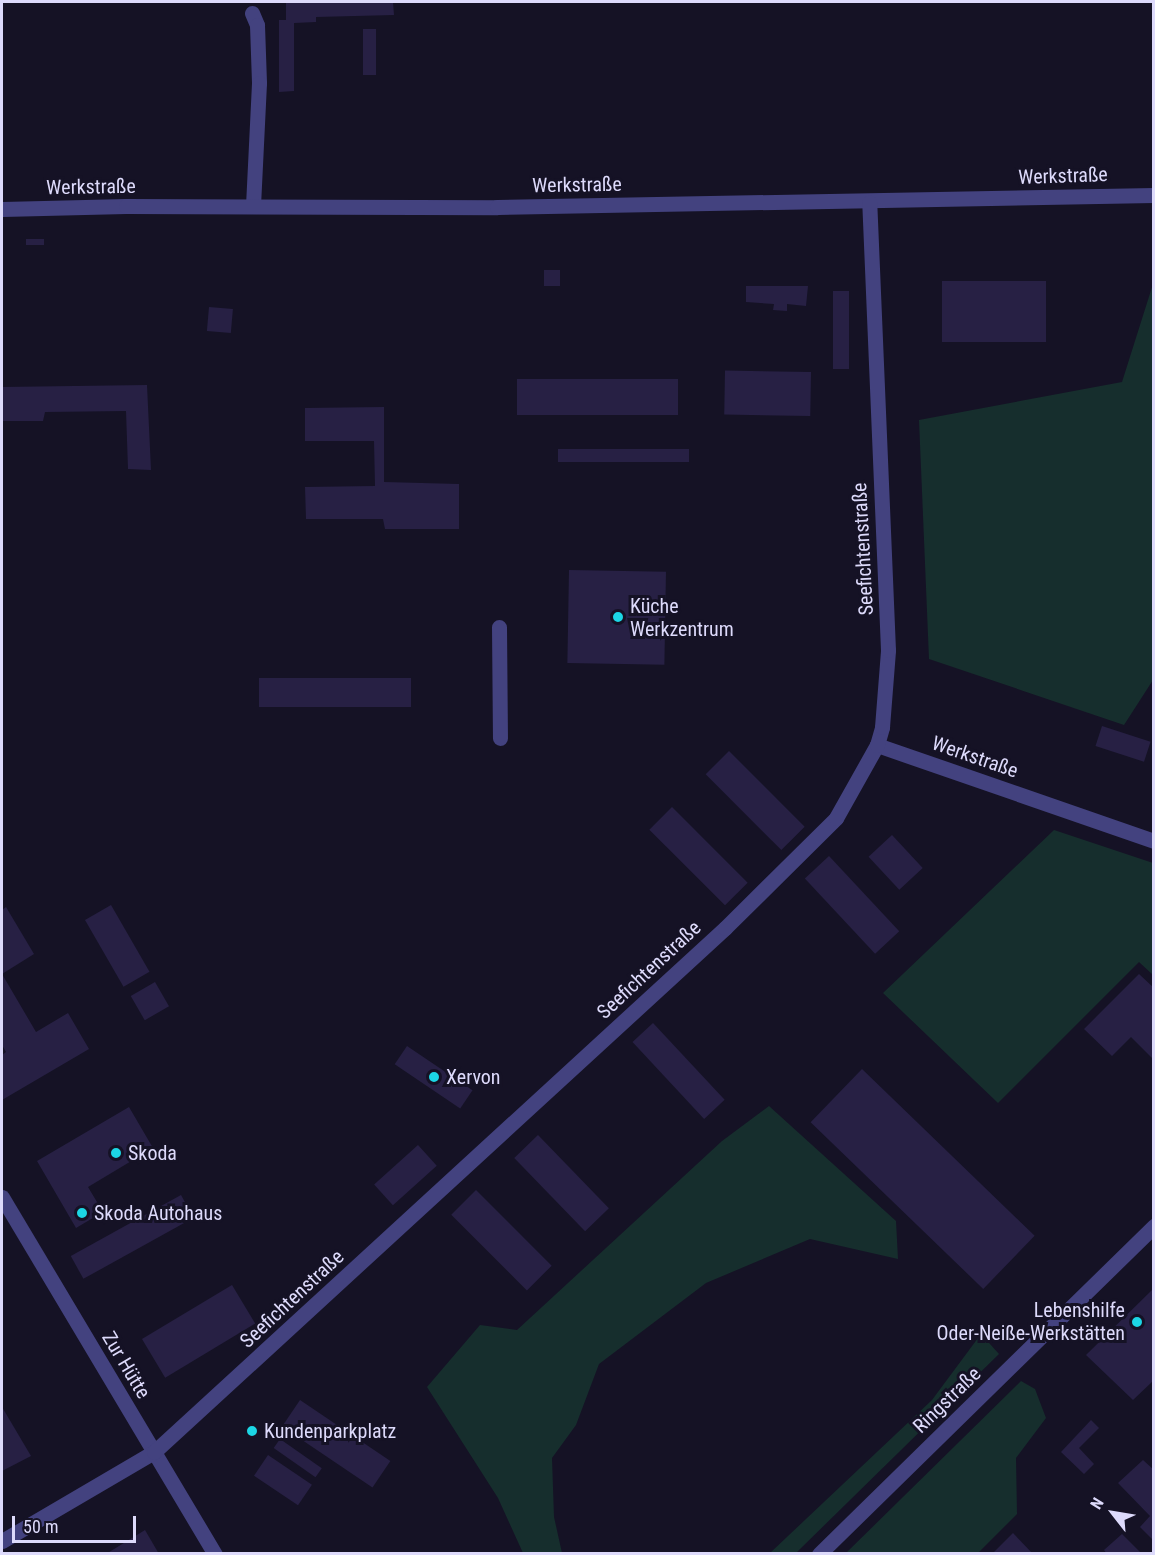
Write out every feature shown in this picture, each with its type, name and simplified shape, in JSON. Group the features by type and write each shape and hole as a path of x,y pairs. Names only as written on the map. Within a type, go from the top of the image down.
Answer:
{"street":[{"path":"252,7 257,25 259,83 253,206"},
{"name":"Werkstraße","path":"2,209 253,206 497,207 1154,195"},
{"name":"Seefichtenstraße","path":"2,1541 154,1452 725,928 836,818 877,745 882,727 888,650 869,202"},
{"path":"499,627 500,738"},
{"name":"Werkstraße","path":"877,745 1154,841"},
{"name":"Zur Hütte","path":"2,1197 215,1554"},
{"name":"Ringstraße","path":"819,1554 1154,1226"}],"green space":[{"path":"1153,284 1153,680 1124,725 929,659 919,420 1122,382"},
{"path":"1054,830 1153,863 1153,975 1139,962 998,1103 883,993"},
{"path":"769,1106 896,1221 898,1259 810,1239 706,1283 599,1364 576,1425 552,1458 554,1517 562,1553 523,1553 498,1498 427,1387 480,1325 517,1330 722,1141"},
{"path":"981,1334 999,1354 796,1553 770,1553 932,1400"},
{"path":"1021,1381 1035,1389 1046,1418 1016,1458 1017,1514 978,1553 846,1553"}],"building":[{"path":"286,2 393,2 394,15 316,17 316,22 294,23 294,91 279,92 279,20 286,20"},
{"path":"363,29 376,29 376,75 363,75"},
{"path":"26,239 44,239 44,245 26,245"},
{"path":"544,270 560,270 560,286 544,286"},
{"path":"942,281 1046,281 1046,342 942,342"},
{"path":"746,286 808,286 806,306 787,304 787,311 773,310 774,304 746,302"},
{"path":"833,291 849,291 849,369 833,369"},
{"path":"209,307 233,309 231,333 207,331"},
{"path":"725,370 811,372 810,416 724,414"},
{"path":"517,379 678,379 678,415 517,415"},
{"path":"147,385 151,470 128,469 126,411 45,412 43,421 2,421 2,387"},
{"path":"384,407 384,482 459,484 459,529 385,529 383,519 306,519 305,487 375,486 374,441 305,441 305,408"},
{"path":"558,449 689,449 689,462 558,462"},
{"name":"Küche Werkzentrum","path":"569,570 666,572 664,665 567,663"},
{"path":"259,678 411,678 411,707 259,707"},
{"path":"1102,726 1151,742 1144,762 1096,746"},
{"path":"729,751 805,827 781,850 706,774"},
{"path":"672,807 748,883 725,905 649,830"},
{"path":"892,835 923,868 899,890 869,857"},
{"path":"829,856 899,931 875,954 805,879"},
{"path":"111,905 150,972 124,987 85,920"},
{"path":"6,907 34,954 2,974 2,910"},
{"path":"2,974 36,1032 68,1013 89,1049 2,1100 2,1055 6,1052 2,1045"},
{"path":"1139,974 1154,988 1154,1060 1131,1037 1112,1056 1084,1029"},
{"path":"155,982 169,1006 145,1020 131,996"},
{"path":"653,1023 725,1100 704,1119 633,1042"},
{"name":"Xervon","path":"407,1046 472,1090 460,1108 395,1064"},
{"path":"862,1069 1035,1236 983,1289 811,1122"},
{"path":"129,1107 153,1148 88,1187 103,1212 76,1228 37,1161"},
{"path":"538,1135 609,1208 585,1231 514,1158"},
{"path":"418,1145 437,1166 393,1205 374,1184"},
{"path":"476,1190 552,1266 527,1290 451,1215"},
{"path":"181,1195 194,1218 83,1279 71,1256"},
{"path":"232,1285 255,1324 165,1378 142,1339"},
{"name":"Lebenshilfe Oder-Neiße-Werkstätten","path":"1154,1288 1154,1380 1133,1400 1086,1355"},
{"path":"300,1400 390,1461 372,1487 282,1427"},
{"path":"2,1407 31,1456 2,1471"},
{"path":"1091,1420 1099,1428 1079,1448 1094,1464 1084,1474 1061,1452"},
{"path":"280,1439 322,1468 315,1477 274,1448"},
{"path":"268,1455 312,1485 298,1505 254,1476"},
{"path":"1143,1460 1154,1470 1154,1541 1140,1527 1150,1516 1118,1483"},
{"path":"145,1530 159,1554 106,1554"},
{"path":"1013,1533 1033,1554 992,1554"},
{"path":"1122,1534 1142,1554 1107,1554 1104,1550"}],"place":[{"name":"Küche Werkzentrum","path":"618,617"},
{"name":"Xervon","path":"434,1077"},
{"name":"Skoda","path":"116,1153"},
{"name":"Skoda Autohaus","path":"82,1213"},
{"name":"Lebenshilfe Oder-Neiße-Werkstätten","path":"1137,1322"},
{"name":"Kundenparkplatz","path":"252,1431"}]}
